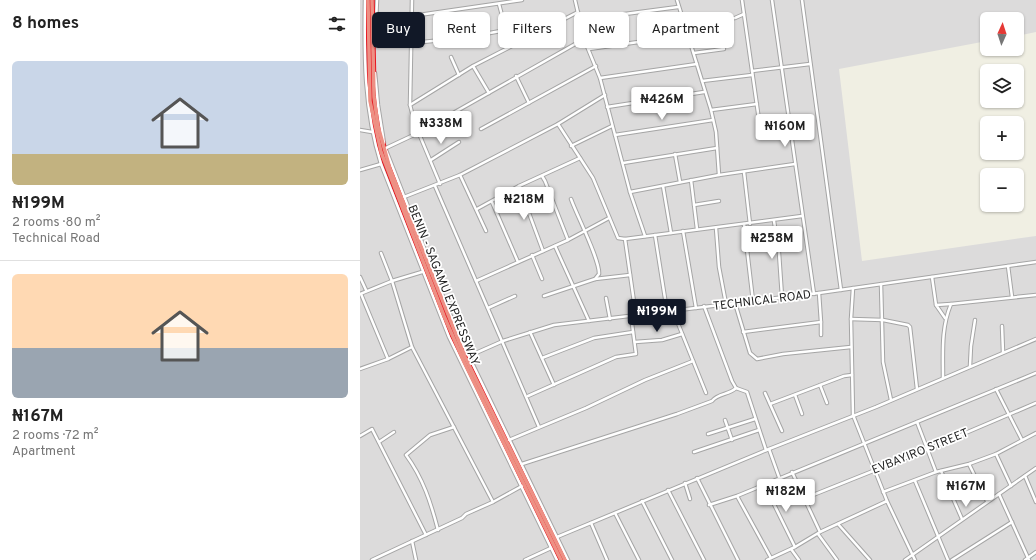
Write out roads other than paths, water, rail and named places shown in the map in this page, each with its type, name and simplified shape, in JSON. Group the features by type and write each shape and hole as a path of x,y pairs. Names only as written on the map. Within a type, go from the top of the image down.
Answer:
{"highway":[{"name":"BENIN - SAGAMU EXPRESSWAY","path":"368,0 367,29 370,101 381,152 392,184 444,316 464,362 561,560"},
{"path":"372,0 372,82 378,126 390,169 465,357 567,560"}],"street":[{"path":"365,0 367,29 366,87 372,132 381,164 422,272 458,357 557,560"},
{"path":"377,0 375,14 374,64 378,105 386,148 436,284 567,560"},
{"path":"412,0 412,12"},
{"path":"494,0 495,4"},
{"path":"425,14 522,0"},
{"path":"575,0 578,12"},
{"path":"677,0 680,12"},
{"path":"742,0 743,16 762,134"},
{"path":"772,0 794,164 814,294"},
{"path":"802,0 841,290"},
{"path":"500,4 502,12"},
{"path":"629,13 678,7"},
{"path":"734,17 743,16"},
{"path":"425,42 464,38 498,32"},
{"path":"637,42 589,49 600,78 630,192 645,236"},
{"path":"386,148 418,133 574,44"},
{"path":"412,48 410,104 418,133 431,160 440,184"},
{"path":"410,104 506,48"},
{"path":"692,48 704,92 711,110 717,148 719,175"},
{"path":"694,53 724,49"},
{"path":"451,57 459,75"},
{"path":"600,78 697,64"},
{"path":"752,71 810,64"},
{"path":"473,66 488,93"},
{"path":"481,129 596,66"},
{"path":"702,81 752,75"},
{"path":"516,76 529,103"},
{"path":"607,107 704,92"},
{"path":"404,197 460,175 558,124 605,95"},
{"path":"711,110 757,104"},
{"path":"615,134 713,120"},
{"path":"558,124 593,178 618,238 625,239 697,229 774,221 802,216"},
{"path":"571,146 612,126"},
{"path":"360,130 372,132"},
{"path":"431,160 459,142"},
{"path":"622,163 717,148"},
{"path":"675,154 680,182"},
{"path":"477,209 519,186 580,158"},
{"path":"360,170 381,164"},
{"path":"630,192 719,175 794,164"},
{"path":"744,172 750,224"},
{"path":"460,175 486,231"},
{"path":"542,176 568,240"},
{"path":"692,180 697,229"},
{"path":"435,186 528,396 539,427"},
{"path":"519,186 543,251"},
{"path":"663,186 671,233"},
{"path":"571,199 598,266 599,274 595,279"},
{"path":"694,205 719,201"},
{"path":"492,202 518,262"},
{"path":"476,281 568,240 609,218"},
{"path":"774,221 779,253 782,297"},
{"path":"744,224 753,301"},
{"path":"716,228 719,267 726,304"},
{"path":"683,231 696,308"},
{"path":"655,235 667,311"},
{"path":"625,239 636,316"},
{"path":"555,246 589,321"},
{"path":"381,253 392,280 412,347 493,502"},
{"path":"532,255 542,279"},
{"name":"TECHNICAL ROAD","path":"469,356 503,341 554,326 704,306 814,294 1036,262"},
{"path":"1008,266 1012,297"},
{"path":"388,359 360,294 366,290 392,280 422,272"},
{"path":"544,296 595,279 630,276"},
{"path":"360,277 366,290"},
{"path":"932,278 936,305 945,318"},
{"path":"881,284 883,362 891,400"},
{"path":"853,288 851,319 853,415 883,492 915,560"},
{"path":"819,293 821,335"},
{"path":"936,305 1036,295"},
{"path":"488,308 514,296"},
{"path":"606,298 610,319"},
{"path":"735,303 750,353 757,359 783,354 851,347"},
{"path":"943,378 942,337 945,318 951,304"},
{"path":"704,306 719,351 736,388 747,392 759,430 779,477"},
{"path":"673,311 706,393"},
{"path":"528,396 616,357 635,354 635,342 631,316"},
{"path":"851,319 883,320 908,325 910,327 917,389"},
{"path":"970,366 975,320"},
{"path":"743,332 821,322"},
{"path":"1002,326 1003,352"},
{"path":"530,332 554,385"},
{"path":"542,358 594,338 633,332"},
{"path":"635,342 662,340 682,334"},
{"path":"557,537 1036,339"},
{"path":"360,369 388,359 412,347"},
{"path":"510,440 586,408 645,380 693,361"},
{"path":"709,505 737,496 779,477 864,444 1036,373"},
{"path":"770,404 844,376 852,376"},
{"path":"820,385 827,403"},
{"path":"522,464 677,414 712,401 716,396 733,392 736,388"},
{"path":"996,389 1022,440"},
{"path":"765,393 782,431"},
{"path":"795,395 802,414"},
{"name":"EVBAYIRO STREET","path":"803,499 928,449 1036,403"},
{"path":"708,434 756,419"},
{"path":"725,420 732,440"},
{"path":"917,422 936,472"},
{"path":"438,530 425,487 415,466 406,455 430,435 454,427"},
{"path":"360,436 372,429 426,535"},
{"path":"694,452 759,430"},
{"path":"379,442 394,432"},
{"path":"883,492 936,472 969,464 996,454 1036,433"},
{"path":"996,454 1011,486"},
{"path":"969,464 987,502"},
{"path":"905,560 1036,468"},
{"path":"941,471 962,520"},
{"path":"792,472 819,533 837,560"},
{"path":"1025,476 1036,502"},
{"path":"697,478 709,505 738,560"},
{"path":"915,481 937,537 948,560"},
{"path":"685,483 690,499"},
{"path":"764,484 795,547"},
{"path":"372,560 438,530 522,486"},
{"path":"668,490 704,560"},
{"path":"999,494 1027,559 1036,552"},
{"path":"737,496 771,558"},
{"path":"642,501 672,560"},
{"path":"767,560 795,547 819,533 887,501"},
{"path":"615,513 639,560"},
{"path":"952,560 1012,522"},
{"path":"591,523 607,560"},
{"path":"838,524 870,560"},
{"path":"412,541 416,560"},
{"path":"525,560 551,548"},
{"path":"791,549 799,560"}]}
